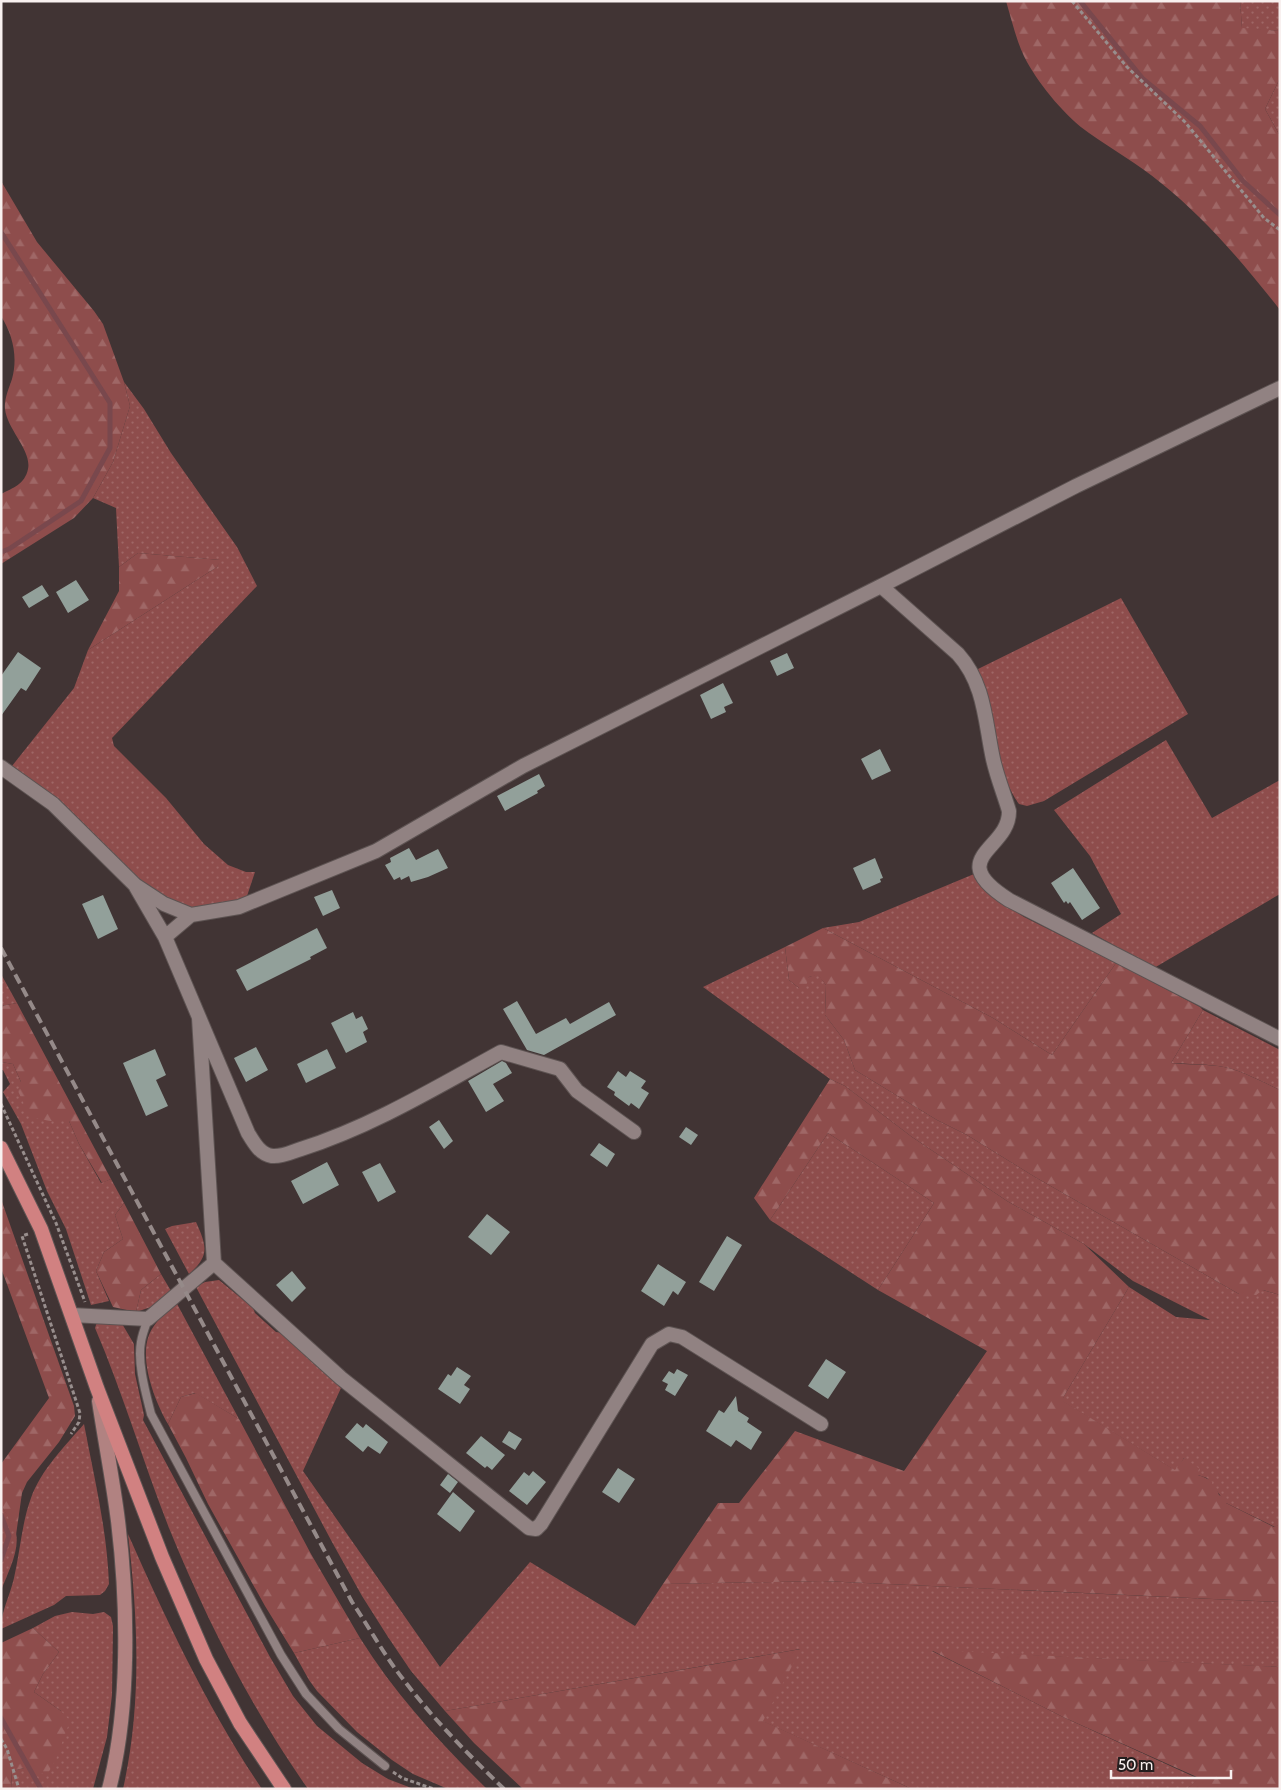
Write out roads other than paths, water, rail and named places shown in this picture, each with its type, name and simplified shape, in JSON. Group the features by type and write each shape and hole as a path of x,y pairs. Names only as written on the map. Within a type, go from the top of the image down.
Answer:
{"main road":[{"path":"1,1148 41,1229 96,1388 162,1557 206,1659 240,1723 284,1789"},
{"path":"96,1388 118,1521 124,1602 125,1652 122,1710 113,1772 108,1789"}],"street":[{"path":"165,937 191,915 239,907 376,851 522,766 1076,486 1280,388"},
{"path":"881,586 958,654 966,663 979,686 994,761 1010,820 984,854 980,864 981,873 992,889 1009,900 1280,1038"},
{"path":"1,767 54,804 135,885 164,904 191,915"},
{"path":"135,885 165,937 248,1134 260,1151 269,1156 281,1157 293,1151 336,1138 501,1052 560,1069 577,1091 634,1132"},
{"path":"199,1018 214,1262 341,1378 529,1528 536,1529 541,1524 652,1344 669,1334 682,1337 821,1424"},
{"path":"72,1315 148,1319 214,1262"}],"lane":[{"path":"148,1319 140,1344 140,1354 151,1414 281,1655 306,1694 339,1729 385,1766"}],"waterway":[{"path":"1080,1 1143,79 1200,126 1243,181 1280,215"},
{"path":"1,232 110,403 110,448 81,501 9,549 1,552"},
{"path":"1,1515 9,1536 1,1560"},
{"path":"1,1718 41,1789"}],"railway":[{"path":"1,948 352,1602 389,1660 414,1694 451,1736 504,1789"}]}
